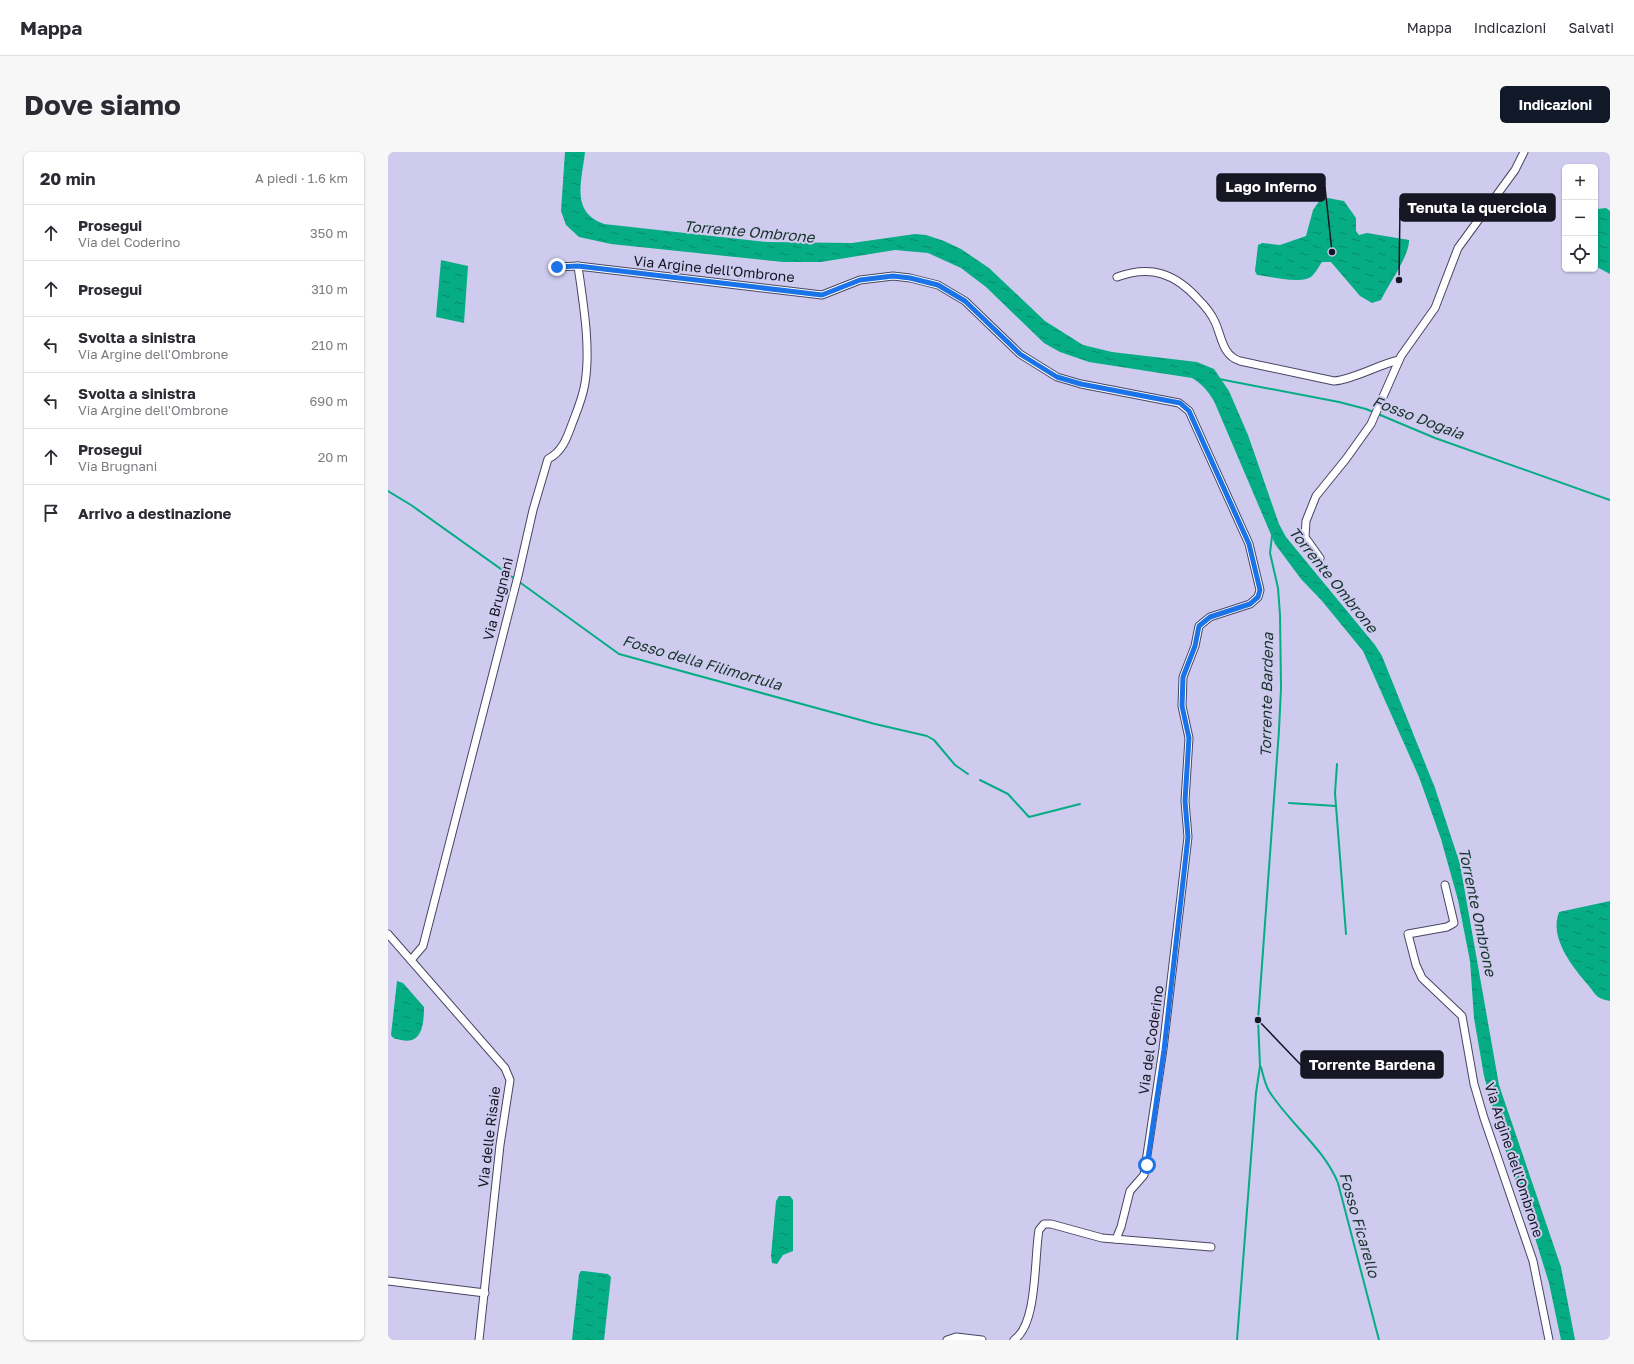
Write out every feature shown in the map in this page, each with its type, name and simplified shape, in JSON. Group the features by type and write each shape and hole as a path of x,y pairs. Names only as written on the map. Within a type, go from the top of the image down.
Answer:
{"street":[{"path":"1320,558 1305,537 1306,521 1316,496 1346,459 1372,422 1399,360 1435,308 1461,242 1488,208 1515,170 1524,152"},
{"path":"557,267 578,266"},
{"name":"Via Brugnani","path":"411,960 423,946 517,580 533,510 548,459 555,455 566,440 585,383 586,352 583,306 578,266"},
{"name":"Via Argine dell'Ombrone","path":"578,266 822,295 860,280 893,276 910,278 938,285 965,301 1020,354 1057,377 1081,384 1180,403 1189,411 1249,544 1260,590"},
{"path":"1117,277 1130,273 1148,271 1159,273 1181,282 1193,293 1212,316 1227,353 1240,361 1334,381 1344,380 1375,367 1399,360"},
{"name":"Via del Coderino","path":"1116,1239 1122,1227 1130,1191 1144,1175 1147,1165 1164,1050 1188,837 1185,801 1189,738 1182,706 1183,677 1195,646 1199,626 1210,617 1250,604 1258,597 1260,590"},
{"name":"Via Argine dell'Ombrone","path":"1445,885 1454,923 1447,927 1408,934 1416,965 1422,978 1462,1016 1474,1084 1504,1180 1533,1261 1549,1340"},
{"name":"Via delle Risaie","path":"388,934 505,1068 510,1080 500,1145 479,1340"},
{"path":"1014,1340 1021,1331 1031,1307 1038,1237 1041,1226 1044,1224 1050,1224 1102,1238 1211,1247"},
{"path":"388,1281 485,1293"},
{"path":"947,1340 956,1337 982,1340"}],"water":[{"path":"565,152 585,152 581,184 582,204 586,212 593,219 604,224 767,242 852,243 915,234 926,235 961,249 989,268 1045,321 1083,345 1112,352 1197,362 1214,369 1229,391 1248,435 1279,524 1286,537 1375,645 1382,656 1435,788 1460,864 1499,1085 1561,1267 1575,1340 1561,1340 1549,1283 1501,1137 1484,1076 1474,1018 1470,961 1458,900 1441,839 1419,777 1363,651 1322,601 1301,579 1275,544 1214,401 1207,391 1192,378 1089,362 1060,352 1044,343 986,287 961,268 928,253 895,250 821,262 783,262 611,244 579,237 566,225 561,211"},
{"path":"1322,197 1344,201 1356,218 1356,231 1359,235 1367,233 1409,240 1406,254 1381,300 1372,303 1360,296 1331,262 1322,262 1313,275 1302,280 1286,280 1257,275 1255,271 1258,245 1262,243 1280,245 1306,236 1313,210"},
{"path":"1606,208 1610,211 1610,274 1598,268 1598,209"},
{"path":"441,260 468,266 464,323 436,317"},
{"path":"1610,901 1610,1001 1597,996 1575,969 1560,942 1557,932 1557,922 1559,912"},
{"path":"397,981 403,983 424,1007 420,1032 418,1036 408,1041 395,1039 391,1035"},
{"path":"779,1196 790,1196 793,1200 793,1251 783,1255 777,1264 772,1263 771,1256 776,1201"},
{"path":"581,1271 608,1274 611,1277 604,1340 572,1340 579,1274"}],"waterway":[{"name":"Fosso Dogaia","path":"1219,379 1339,402 1366,409 1435,438 1610,500"},
{"name":"Fosso della Filimortula","path":"388,491 411,505 515,579"},
{"name":"Torrente Bardena","path":"1237,1340 1256,1093 1260,1066 1258,1020 1281,688 1280,615 1278,588 1270,553 1272,536"},
{"name":"Fosso della Filimortula","path":"518,581 619,654 875,724 927,736 934,740 955,765 968,774"},
{"path":"1337,764 1335,793 1346,934"},
{"name":"Fosso della Filimortula","path":"980,780 1008,794 1029,817 1080,804"},
{"path":"1289,803 1336,806"},
{"name":"Fosso Ficarello","path":"1261,1067 1269,1091 1286,1114 1324,1158 1338,1183 1379,1340"}],"place":[{"name":"Lago Inferno","path":"1332,252"},
{"name":"Tenuta la querciola","path":"1399,280"},
{"name":"Torrente Bardena","path":"1258,1020"}],"route":[{"path":"557,267 578,266 822,295 860,280 893,276 910,278 938,285 965,301 987,320 1020,354 1057,377 1081,384 1140,394 1180,403 1189,411 1249,544 1260,590 1258,597 1250,604 1210,617 1199,626 1195,646 1191,653 1183,677 1182,706 1189,738 1185,801 1188,837 1164,1050 1147,1165"}],"water label":[{"name":"Torrente Ombrone","path":"749,232"},
{"name":"Torrente Ombrone","path":"1333,580"},
{"name":"Torrente Ombrone","path":"1477,912"}]}
